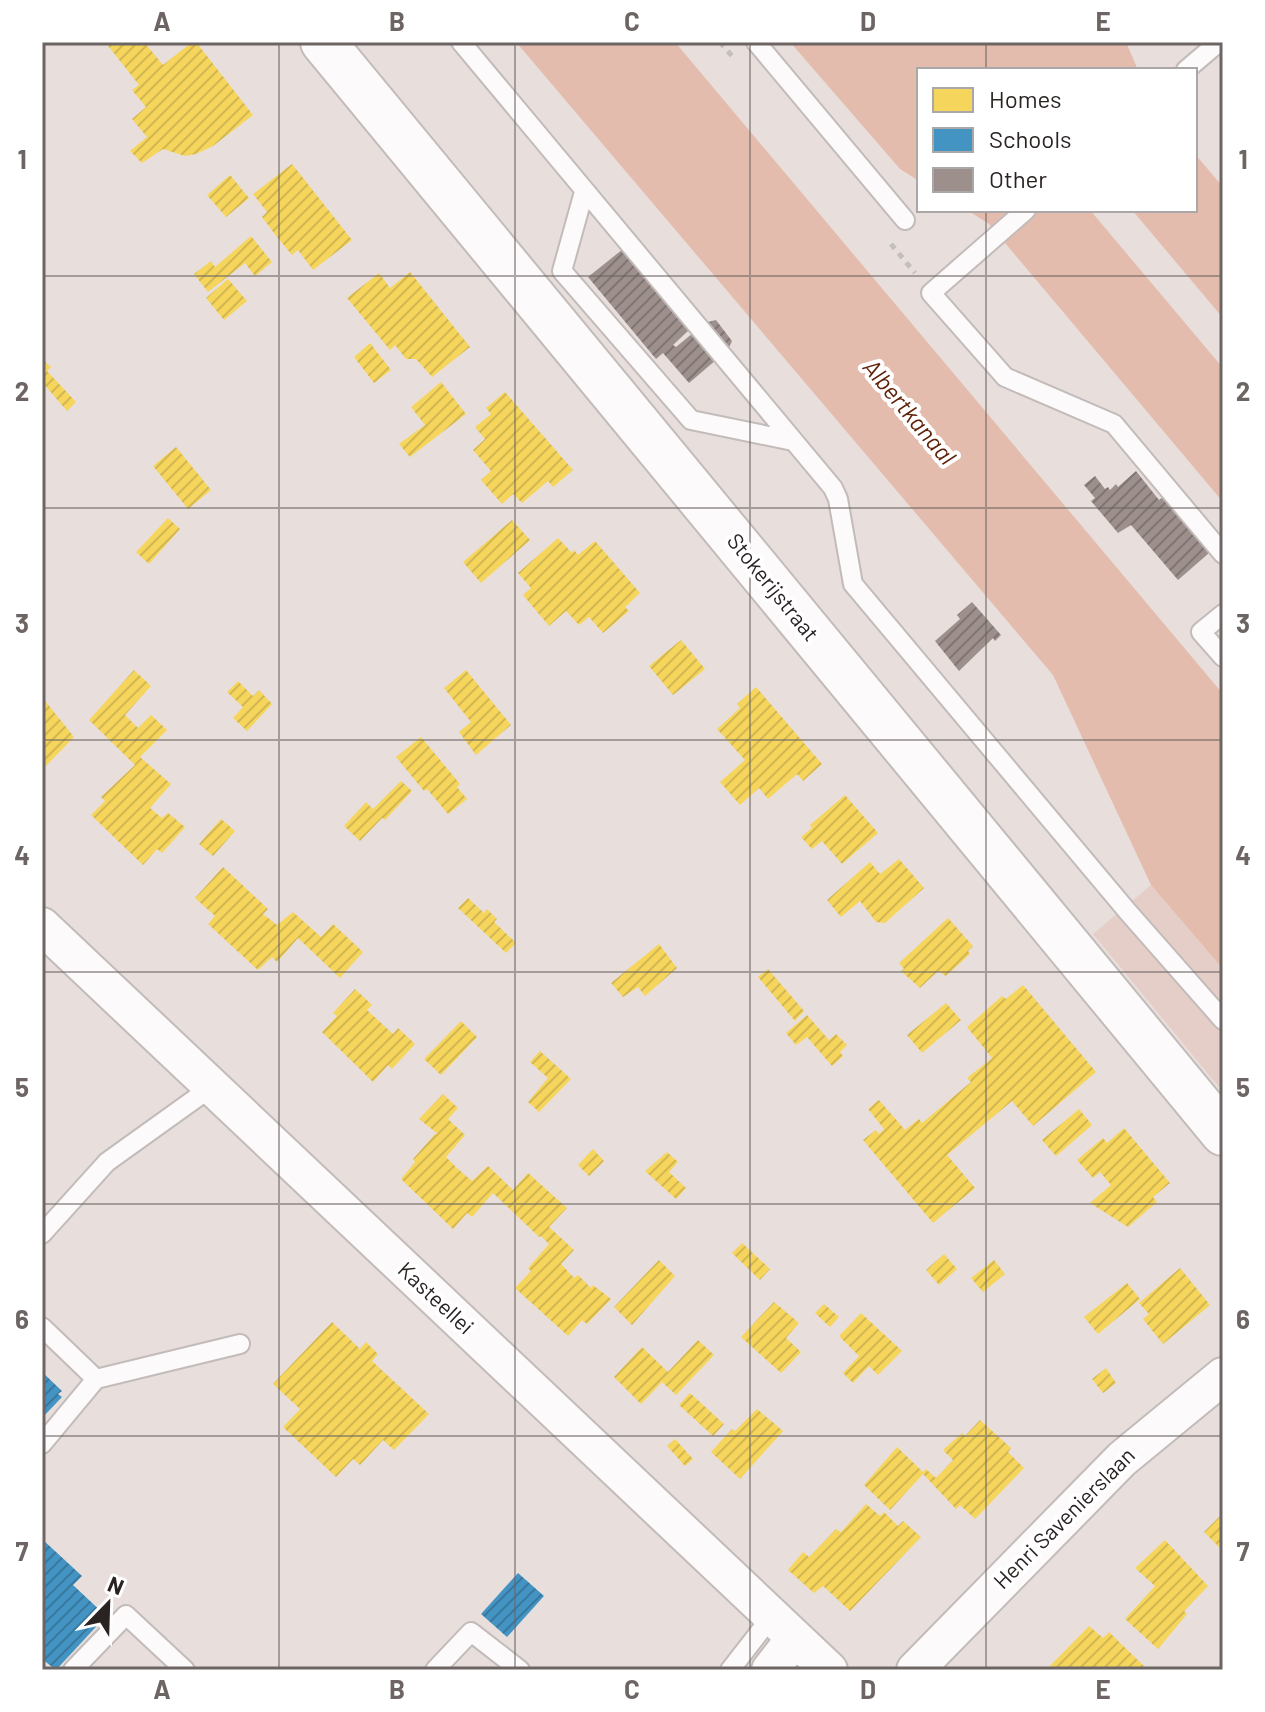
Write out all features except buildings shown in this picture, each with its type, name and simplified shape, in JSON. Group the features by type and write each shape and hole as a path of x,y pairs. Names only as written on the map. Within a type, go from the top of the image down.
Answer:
{"street":[{"name":"Stokerijstraat","path":"323,42 1223,1133"},
{"name":"Kasteellei","path":"42,926 829,1670"},
{"name":"Henri Savenierslaan","path":"915,1670 1122,1459 1223,1376"},
{"path":"770,1670 784,1627"}],"lane":[{"path":"461,42 833,488 838,499 853,584 1128,912 1223,1020"},
{"path":"756,42 905,220"},
{"path":"1188,68 1219,42"},
{"path":"584,192 562,271 691,420 793,441"},
{"path":"1024,212 931,293 1005,377 1114,424 1223,554"},
{"path":"1223,614 1201,632 1223,657"},
{"path":"42,1234 107,1162 213,1086"},
{"path":"42,1327 96,1379"},
{"path":"42,1444 96,1379 240,1344"},
{"path":"73,1670 126,1615 185,1670"},
{"path":"730,1670 784,1627"},
{"path":"435,1670 471,1632 520,1670"}],"shaded area":[{"path":"1151,885 1223,969 1223,1092 1093,934"}],"water":[{"name":"Albertkanaal","path":"516,42 675,42 1223,694 1223,969 1151,885 1053,675"},
{"path":"790,42 1126,42 1137,68 917,68 917,180 900,169"},
{"path":"1197,156 1223,187 1223,318 1134,212 1197,212"},
{"path":"970,212 1092,212 1223,368 1223,502 989,224"}]}
